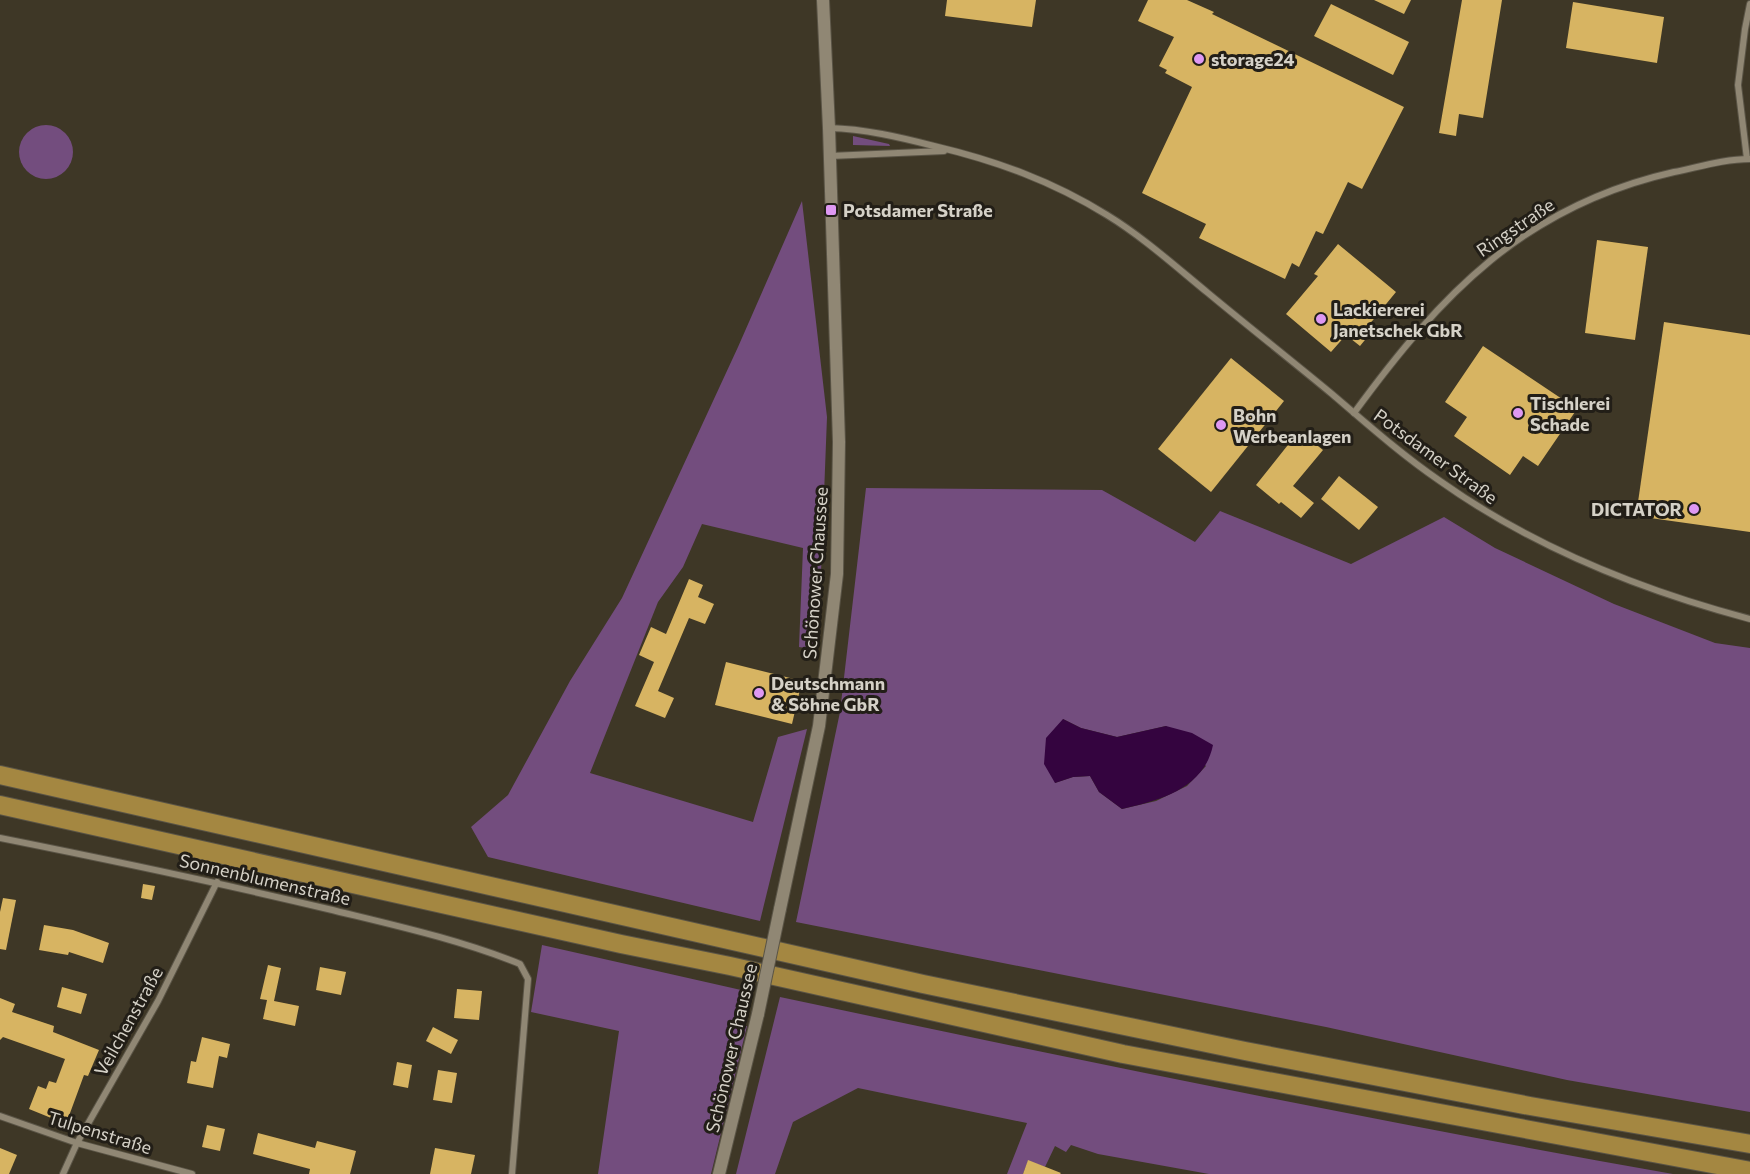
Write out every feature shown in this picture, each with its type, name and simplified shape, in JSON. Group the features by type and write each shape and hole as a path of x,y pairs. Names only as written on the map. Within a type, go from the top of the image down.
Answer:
{"highway":[{"path":"0,775 923,984 1256,1053 1750,1144"},
{"path":"0,805 1123,1054 1750,1172"}],"main road":[{"name":"Schönower Chaussee","path":"719,1174 758,1014 819,726 837,574 840,442 823,0"}],"street":[{"path":"1749,159 1738,85 1744,28 1750,4"},
{"name":"Potsdamer Straße","path":"829,128 880,133 954,150 1006,165 1057,187 1107,215 1158,252 1390,445 1479,508 1573,558 1638,585 1680,600 1750,619"},
{"name":"Potsdamer Straße","path":"830,156 954,150"},
{"name":"Ringstraße","path":"1354,413 1433,313 1485,263 1533,229 1599,195 1653,177 1719,162 1749,159"},
{"name":"Sonnenblumenstraße","path":"0,838 217,882 436,935 520,964 528,980 512,1174"},
{"name":"Veilchenstraße","path":"63,1174 77,1143 158,1001 217,882"},
{"name":"Tulpenstraße","path":"0,1116 77,1143 192,1174"}],"shaded area":[{"path":"41,125 51,125 61,129 69,137 73,152 69,167 61,175 51,179 41,179 31,175 23,167 19,157 19,147 23,137 31,129"},
{"path":"853,136 889,144 890,146 853,145"},
{"path":"802,201 827,417 818,650 799,647 803,548 702,524 683,567 658,602 590,773 753,822 778,737 807,729 760,921 488,857 471,827 508,795 570,681 622,598 738,347"},
{"path":"866,488 1102,490 1195,542 1220,511 1351,564 1444,517 1495,548 1614,604 1715,643 1750,648 1750,1112 1567,1080 1326,1027 796,922 840,712","holes":["1063,719 1081,728 1117,737 1166,726 1206,766 1187,786 1156,801 1122,809 1099,792 1090,776 1073,777 1055,783"]},
{"path":"1063,719 1081,728 1117,737 1166,726 1192,733 1213,745 1208,760 1190,782 1165,796 1122,809 1099,792 1090,776 1073,777 1055,783 1044,764 1046,738"},
{"path":"542,945 750,992 742,1026 747,1026 711,1174 598,1174 619,1031 531,1012"},
{"path":"780,997 1226,1089 1673,1174 1209,1174 1098,1154 1071,1145 1066,1152 1055,1146 1045,1167 1028,1161 1023,1174 1007,1174 1027,1123 858,1088 793,1122 775,1174 736,1174"}],"building":[{"path":"947,0 1036,0 1032,27 945,16"},
{"path":"1148,0 1187,0 1404,107 1362,189 1348,182 1323,234 1316,231 1299,267 1292,263 1285,279 1199,238 1206,224 1142,193 1192,87 1165,73 1167,70 1159,66 1174,37 1138,21"},
{"path":"1374,0 1411,0 1404,14"},
{"path":"1462,0 1502,0 1483,118 1459,114 1456,136 1439,133"},
{"path":"1573,2 1664,17 1657,63 1566,48"},
{"path":"1331,4 1409,42 1393,75 1314,36"},
{"path":"1597,240 1648,247 1635,340 1585,333"},
{"path":"1338,244 1396,292 1364,331 1369,335 1360,346 1346,335 1331,352 1286,314 1318,276 1314,274"},
{"path":"1664,322 1750,335 1750,532 1636,516"},
{"name":"Tischlerei Schade","path":"1483,346 1577,409 1538,466 1523,456 1510,475 1454,436 1467,417 1445,402"},
{"name":"Bohn Werbeanlagen","path":"1231,358 1284,401 1211,492 1158,449"},
{"path":"1299,431 1323,450 1293,486 1314,503 1301,518 1256,485"},
{"path":"1339,476 1378,507 1359,530 1321,499"},
{"path":"689,579 703,585 698,597 714,604 705,624 689,618 658,691 674,698 665,718 635,706 654,662 639,655 651,627 666,634"},
{"name":"Deutschmann & Söhne GbR","path":"726,662 802,681 792,724 715,705"},
{"path":"143,884 155,886 152,900 141,898"},
{"path":"3,898 16,900 6,950 0,949 0,912"},
{"path":"44,925 73,930 109,943 103,963 69,952 68,955 39,950"},
{"path":"268,965 281,968 274,1001 299,1006 295,1026 263,1019 267,1000 260,999"},
{"path":"320,967 346,972 341,995 316,990"},
{"path":"62,987 87,994 81,1014 57,1007"},
{"path":"457,989 482,991 479,1020 454,1018"},
{"path":"0,998 15,1004 12,1012 54,1026 53,1032 99,1050 88,1076 84,1075 66,1124 29,1109 38,1086 46,1089 49,1081 56,1083 65,1059 3,1037 0,1040"},
{"path":"433,1027 458,1040 451,1054 426,1041"},
{"path":"202,1037 230,1044 227,1058 219,1056 213,1088 187,1083 191,1061 196,1062"},
{"path":"397,1062 412,1065 408,1088 393,1085"},
{"path":"438,1070 457,1073 452,1103 433,1100"},
{"path":"207,1125 225,1129 220,1151 202,1147"},
{"path":"258,1133 315,1148 317,1141 356,1151 350,1174 309,1174 310,1169 253,1154"},
{"path":"0,1148 17,1155 9,1174 0,1174"},
{"path":"435,1148 475,1155 471,1174 430,1174"},
{"path":"1028,1160 1061,1173 1023,1174"}],"place":[{"name":"storage24","path":"1199,59"},
{"name":"Potsdamer Straße","path":"831,210"},
{"name":"Lackiererei Janetschek GbR","path":"1321,319"},
{"name":"Tischlerei Schade","path":"1518,413"},
{"name":"Bohn Werbeanlagen","path":"1221,425"},
{"name":"DICTATOR","path":"1694,509"},
{"name":"Deutschmann & Söhne GbR","path":"759,693"}]}
